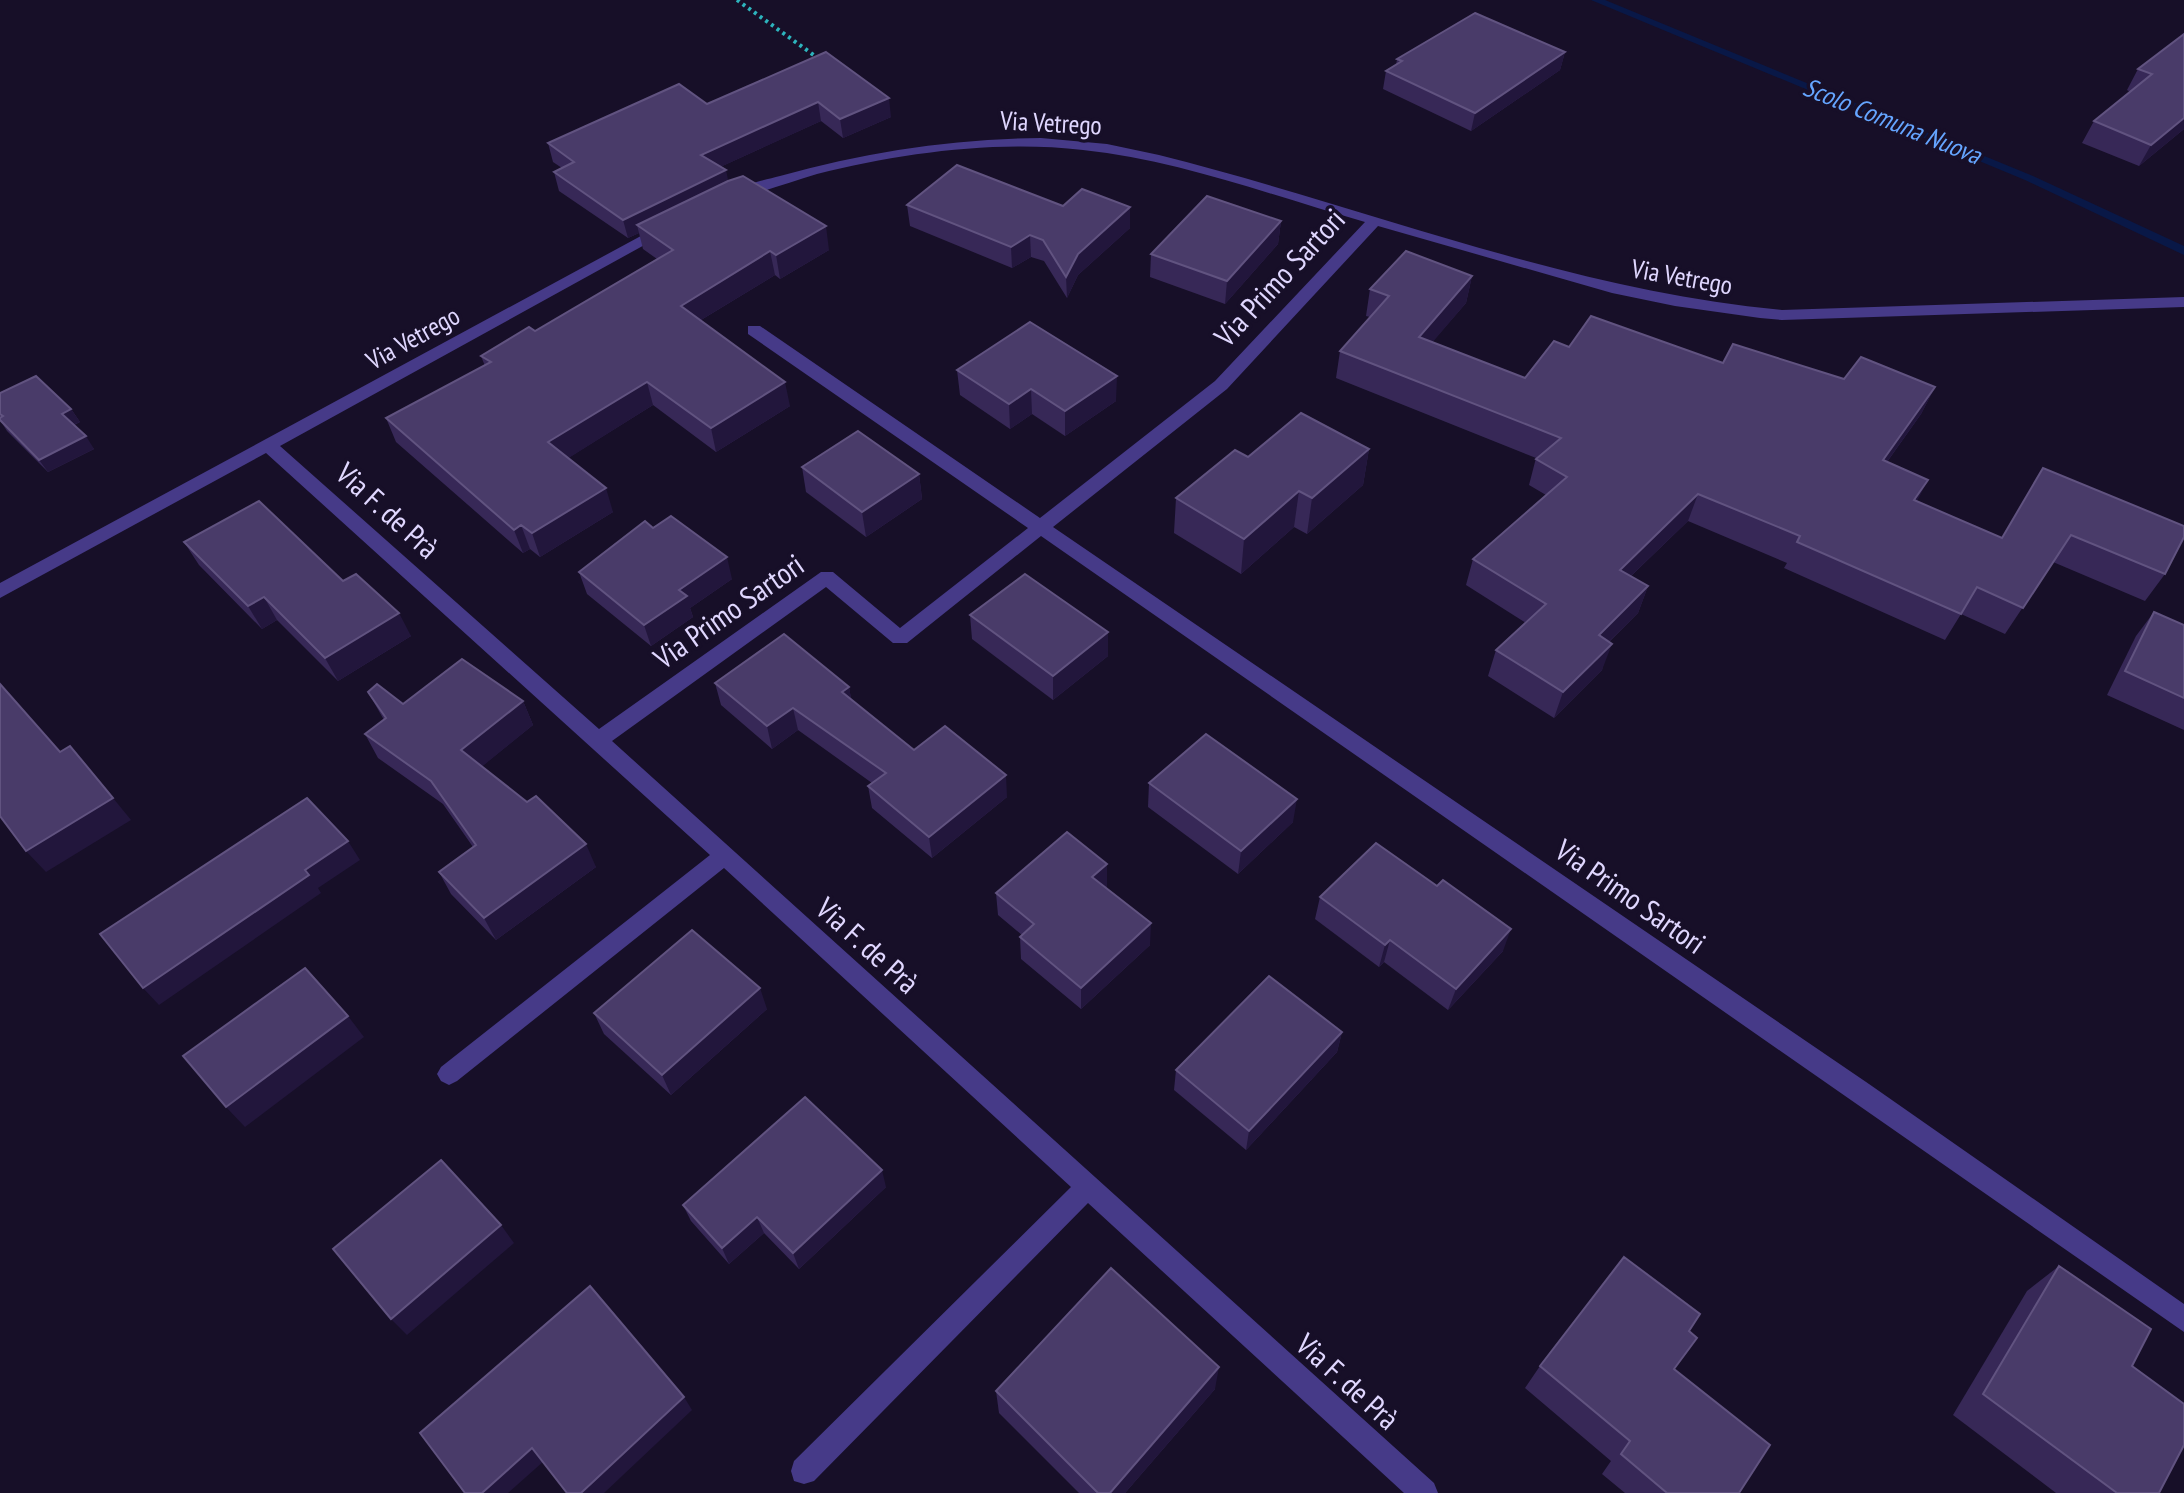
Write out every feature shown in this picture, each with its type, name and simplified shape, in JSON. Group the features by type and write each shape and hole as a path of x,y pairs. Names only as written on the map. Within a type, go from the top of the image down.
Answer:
{"street":[{"name":"Via Vetrego","path":"718,202 795,177 935,149 1006,143 1080,145 1225,177 1672,303 1782,315 2184,302"},
{"name":"Via Primo Sartori","path":"598,740 827,577 900,638 1221,385 1376,220"},
{"name":"Via Vetrego","path":"0,591 676,223"},
{"name":"Via Primo Sartori","path":"754,330 1848,1083 2184,1319"},
{"name":"Via F. de Prà","path":"268,445 598,740 1424,1493"},
{"path":"449,1074 723,856"},
{"path":"804,1471 1088,1186"}],"path":[{"path":"737,0 832,69"}],"building":[{"path":"1475,13 1565,52 1475,113 1386,71 1402,61 1397,59"},
{"path":"2184,34 2184,118 2151,145 2094,121 2152,74 2138,69"},
{"path":"826,52 889,98 840,119 818,102 701,155 726,170 623,220 554,172 574,162 548,143 679,84 707,104"},
{"path":"957,165 1063,206 1082,189 1130,207 1078,254 1066,277 1043,240 1030,235 1011,247 907,205"},
{"path":"743,176 826,226 776,255 770,251 681,306 785,382 711,428 647,382 548,442 606,488 532,533 521,525 514,530 386,418 491,362 481,356 529,327 535,331 673,250 637,225"},
{"path":"1207,196 1281,221 1227,281 1151,254"},
{"path":"1406,251 1472,276 1419,337 1525,378 1554,341 1569,347 1591,316 1723,363 1733,344 1844,379 1861,357 1935,387 1883,460 1928,480 1914,500 2002,538 2043,468 2184,526 2184,537 2165,574 2071,535 2023,608 1977,587 1961,614 1797,542 1800,536 1698,494 1620,570 1648,586 1599,635 1612,644 1563,692 1496,650 1546,604 1473,559 1567,477 1536,459 1561,438 1340,351 1389,296 1370,289"},
{"path":"1030,322 1117,376 1065,411 1031,389 1009,404 957,370"},
{"path":"36,376 71,409 62,414 86,436 39,460 0,420 3,416 0,414 0,393"},
{"path":"1301,413 1369,449 1312,498 1299,491 1244,539 1176,498 1235,450 1248,457"},
{"path":"858,431 919,474 862,512 802,467"},
{"path":"259,501 343,581 356,574 399,613 325,658 264,597 248,606 184,542"},
{"path":"671,516 727,557 679,590 687,596 644,625 579,572 645,521 653,528"},
{"path":"1025,574 1108,632 1053,676 970,615"},
{"path":"2154,612 2184,625 2184,698 2125,671"},
{"path":"784,634 849,687 842,692 914,750 945,726 1006,775 929,837 868,786 886,773 793,708 767,726 715,683"},
{"path":"462,659 523,701 461,750 527,802 536,796 586,844 484,918 439,872 476,845 431,781 365,734 386,718 368,692 377,684 403,704"},
{"path":"0,684 60,752 70,746 113,798 26,851 0,816"},
{"path":"1206,734 1297,799 1241,851 1149,783"},
{"path":"307,798 348,841 305,870 309,875 143,988 100,934"},
{"path":"1067,832 1107,864 1092,877 1151,923 1081,988 1020,937 1034,924 996,893"},
{"path":"1376,843 1437,886 1443,880 1511,929 1456,989 1390,940 1385,945 1320,897"},
{"path":"692,930 760,988 662,1075 594,1013"},
{"path":"305,968 348,1016 226,1107 183,1056"},
{"path":"1269,976 1342,1032 1249,1131 1176,1070"},
{"path":"805,1097 882,1170 793,1253 757,1217 722,1248 683,1205"},
{"path":"441,1160 501,1225 391,1319 333,1249"},
{"path":"1624,1257 1700,1314 1689,1331 1697,1338 1674,1369 1770,1445 1739,1493 1667,1493 1621,1454 1630,1441 1540,1366"},
{"path":"2059,1266 2151,1329 2132,1366 2184,1404 2184,1445 2159,1493 2117,1493 1983,1394"},
{"path":"1111,1268 1219,1367 1110,1493 1098,1493 996,1391"},
{"path":"590,1286 684,1397 581,1493 567,1493 532,1448 482,1493 465,1493 420,1433"}],"waterway":[{"name":"Scolo Comuna Nuova","path":"1596,0 2029,178 2184,251"}]}
